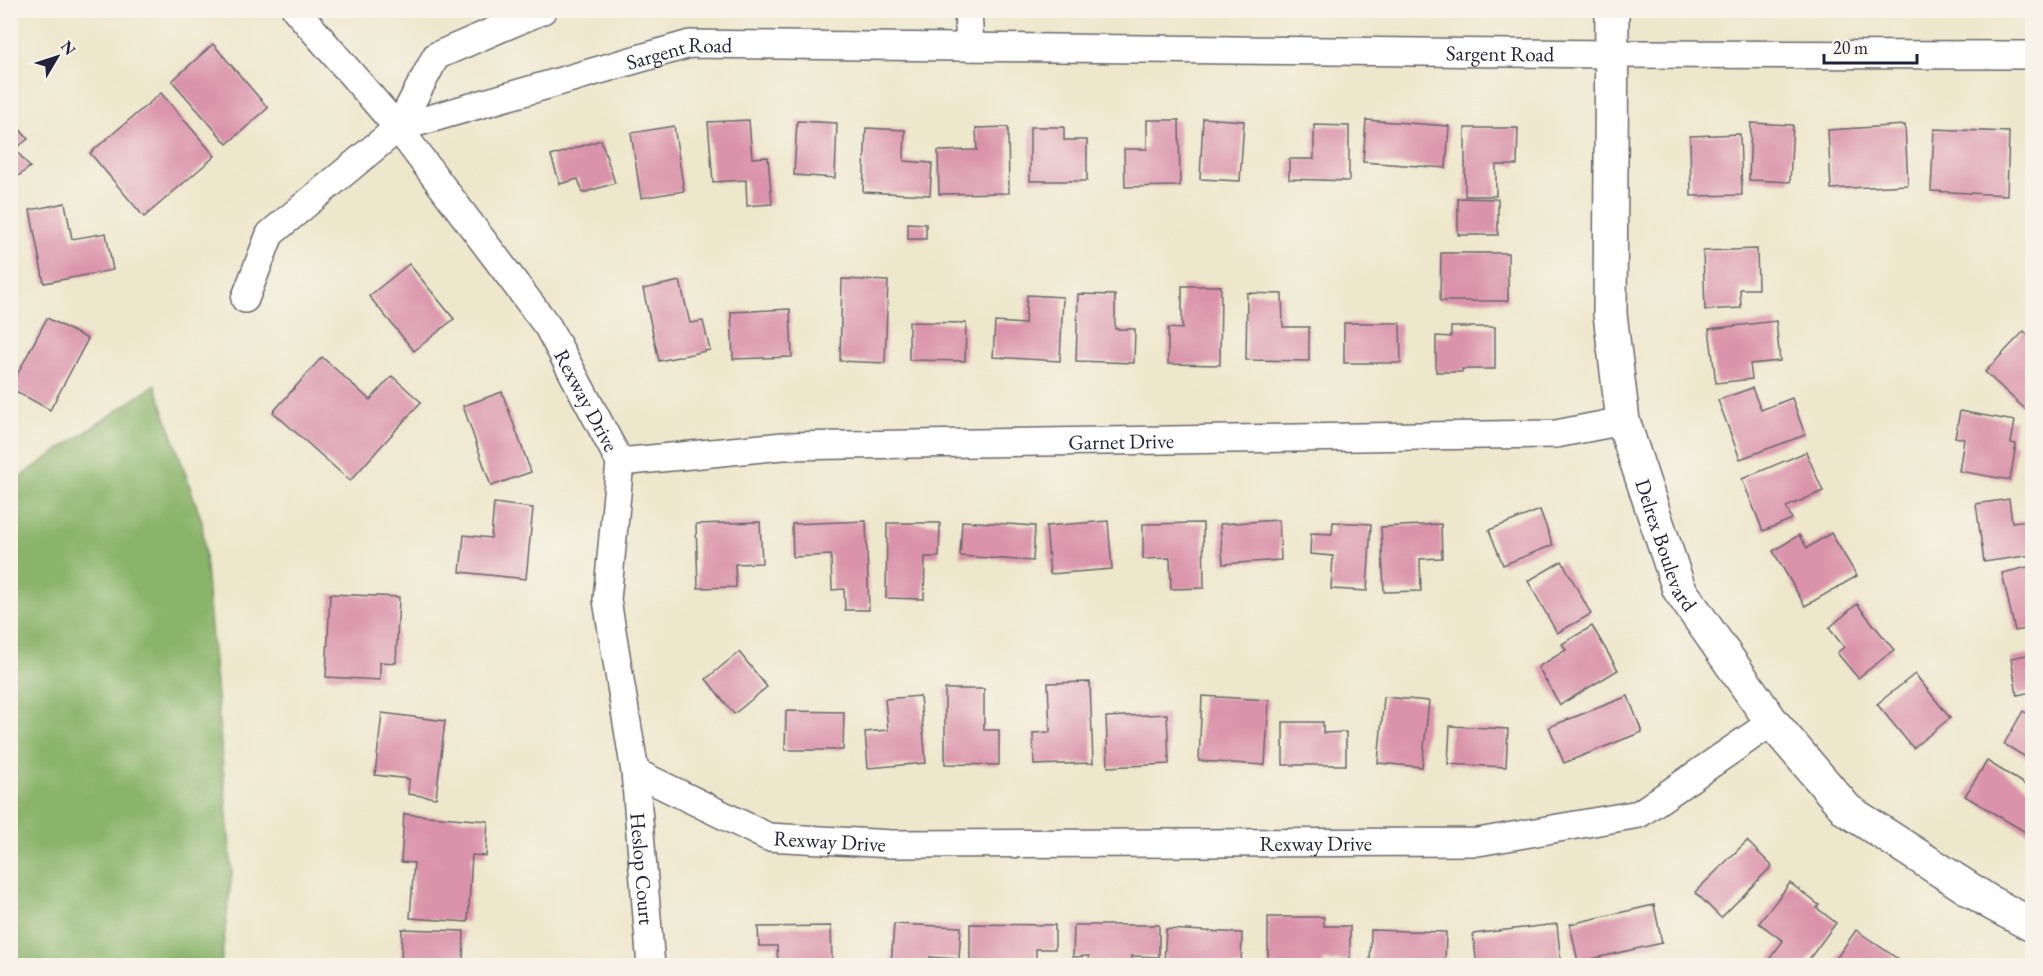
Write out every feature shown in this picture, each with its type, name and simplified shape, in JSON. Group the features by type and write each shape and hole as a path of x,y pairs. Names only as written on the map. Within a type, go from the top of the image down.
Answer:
{"street":[{"name":"Rexway Drive","path":"296,10 398,128 548,327 620,462 607,600 635,772 768,837 892,844 1478,842 1640,814 1772,722"},
{"name":"Sargent Road","path":"245,299 270,234 398,128 436,56 543,10"},
{"path":"968,10 970,47"},
{"name":"Delrex Boulevard","path":"1612,10 1610,314 1623,421 1679,589 1772,722 1847,810 1991,903 2032,925"},
{"name":"Sargent Road","path":"398,128 690,44 1611,54 2032,55"},
{"name":"Garnet Drive","path":"620,462 783,446 1556,434 1623,421"},
{"name":"Heslop Court","path":"635,772 651,966"}],"green space":[{"path":"155,385 202,522 232,873 221,965 11,965 11,483"}],"building":[{"path":"213,44 268,108 227,144 172,81"},
{"path":"161,93 215,156 144,217 90,153"},
{"path":"10,118 28,139 15,149 30,167 10,182"},
{"path":"1203,118 1244,121 1240,181 1200,179"},
{"path":"749,120 752,158 768,157 772,204 747,206 746,180 713,182 708,122"},
{"path":"1147,120 1179,120 1180,186 1125,187 1124,149 1147,149"},
{"path":"1366,120 1449,126 1446,168 1363,162"},
{"path":"797,121 837,123 835,178 794,175"},
{"path":"1751,123 1793,125 1790,182 1749,180"},
{"path":"1314,125 1349,126 1349,181 1289,179 1289,159 1314,159"},
{"path":"1905,125 1908,185 1831,189 1828,130"},
{"path":"674,126 684,191 641,198 631,133"},
{"path":"1008,127 1009,193 939,194 938,151 977,150 976,128"},
{"path":"1030,127 1064,127 1064,140 1087,140 1087,181 1030,181"},
{"path":"866,128 905,130 904,161 932,163 930,195 863,192"},
{"path":"1465,128 1518,128 1517,165 1496,165 1496,196 1465,196"},
{"path":"1934,129 2009,132 2007,195 1931,191"},
{"path":"1740,134 1742,195 1691,196 1690,136"},
{"path":"601,140 615,183 583,193 578,179 560,184 551,156"},
{"path":"1458,198 1498,199 1498,235 1458,235"},
{"path":"65,203 72,239 106,233 113,270 44,283 30,210"},
{"path":"908,223 926,224 926,239 908,239"},
{"path":"1757,249 1758,289 1740,289 1741,308 1705,310 1703,251"},
{"path":"1441,253 1508,253 1508,301 1440,301"},
{"path":"409,264 454,319 414,351 369,296"},
{"path":"842,279 888,281 885,363 840,361"},
{"path":"680,281 690,323 703,321 710,350 659,361 643,289"},
{"path":"1182,286 1221,286 1220,365 1168,364 1168,328 1182,329"},
{"path":"1247,293 1282,294 1283,327 1309,327 1309,361 1246,360"},
{"path":"1078,294 1115,295 1115,329 1135,329 1134,363 1076,361"},
{"path":"1027,295 1063,297 1060,361 993,357 995,322 1025,324"},
{"path":"790,309 792,357 733,359 731,312"},
{"path":"47,318 88,339 50,410 10,388"},
{"path":"1776,321 1780,361 1750,364 1752,379 1716,383 1709,329"},
{"path":"909,322 966,323 965,361 909,360"},
{"path":"1344,323 1400,323 1401,363 1344,363"},
{"path":"1451,327 1495,327 1495,369 1436,372 1436,336 1451,337"},
{"path":"2024,331 2032,340 2032,401 2025,409 1985,372"},
{"path":"322,357 370,400 392,376 421,402 350,481 273,412"},
{"path":"1752,388 1761,410 1792,398 1805,435 1740,459 1718,400"},
{"path":"502,392 531,472 491,486 463,406"},
{"path":"1960,411 2015,421 2011,443 2016,444 2010,480 1959,471 1964,439 1955,437"},
{"path":"1806,452 1823,491 1786,507 1792,519 1763,531 1742,479"},
{"path":"2009,499 2012,522 2029,520 2032,555 1984,562 1976,504"},
{"path":"494,503 533,508 526,579 460,572 464,535 491,538"},
{"path":"1540,510 1553,545 1503,565 1489,530"},
{"path":"1279,520 1281,560 1223,564 1220,524"},
{"path":"866,521 869,610 845,610 844,589 832,590 831,555 793,557 792,524"},
{"path":"962,521 1035,526 1033,561 960,556"},
{"path":"1108,521 1112,569 1050,574 1046,526"},
{"path":"760,522 762,563 735,564 736,587 698,588 696,524"},
{"path":"1333,522 1371,524 1367,591 1331,589 1333,556 1310,554 1311,533 1332,534"},
{"path":"887,523 940,523 939,557 925,557 924,599 886,598"},
{"path":"1203,523 1204,588 1171,589 1170,558 1143,559 1143,524"},
{"path":"1441,524 1442,558 1420,559 1421,591 1384,592 1381,527"},
{"path":"1831,533 1857,576 1805,606 1773,551 1799,535 1807,548"},
{"path":"1562,561 1591,614 1557,633 1528,581"},
{"path":"2032,566 2032,628 2015,631 2002,573"},
{"path":"330,594 399,597 396,663 380,662 380,680 326,677"},
{"path":"1857,604 1894,650 1858,678 1837,653 1844,647 1829,628"},
{"path":"1592,626 1618,670 1560,705 1538,667 1566,650 1562,644"},
{"path":"739,652 767,687 734,714 706,679"},
{"path":"2032,654 2032,692 2017,695 2011,658"},
{"path":"1915,674 1950,718 1913,748 1877,704"},
{"path":"1090,682 1093,763 1034,765 1033,733 1050,732 1048,683"},
{"path":"945,689 984,689 984,730 999,730 999,765 945,764"},
{"path":"920,696 926,763 868,768 865,732 888,730 885,699"},
{"path":"1202,696 1269,700 1265,765 1199,761"},
{"path":"1628,696 1642,732 1564,763 1549,727"},
{"path":"1384,697 1429,701 1422,767 1378,763"},
{"path":"786,711 844,712 843,750 785,750"},
{"path":"2023,711 2032,717 2032,761 2004,744"},
{"path":"382,713 445,721 436,798 408,794 409,779 375,775"},
{"path":"1167,714 1169,764 1108,767 1106,717"},
{"path":"1283,722 1323,722 1323,733 1346,732 1346,765 1283,765"},
{"path":"1450,726 1508,729 1506,767 1448,764"},
{"path":"1987,761 2032,789 2032,836 1965,796"},
{"path":"404,814 488,821 486,856 472,855 468,922 410,918 414,863 401,862"},
{"path":"1747,841 1772,866 1721,918 1695,892"},
{"path":"1790,883 1819,905 1817,908 1836,923 1804,966 1764,966 1783,941 1759,923"},
{"path":"1654,905 1662,943 1578,962 1570,924"},
{"path":"1268,917 1324,917 1324,926 1350,926 1350,961 1323,961 1324,966 1268,966"},
{"path":"894,924 961,927 959,959 930,957 930,966 891,966"},
{"path":"970,924 1055,925 1055,949 1036,949 1036,962 970,961"},
{"path":"1557,924 1561,964 1477,966 1473,934"},
{"path":"1074,925 1159,925 1159,957 1132,956 1132,966 1089,966 1089,956 1073,957"},
{"path":"831,926 832,962 778,963 777,946 759,946 758,927"},
{"path":"402,929 464,931 463,966 401,966"},
{"path":"1166,929 1242,933 1241,966 1164,963"},
{"path":"1371,930 1446,932 1445,966 1370,966"},
{"path":"1856,930 1905,964 1904,966 1831,966"}]}
